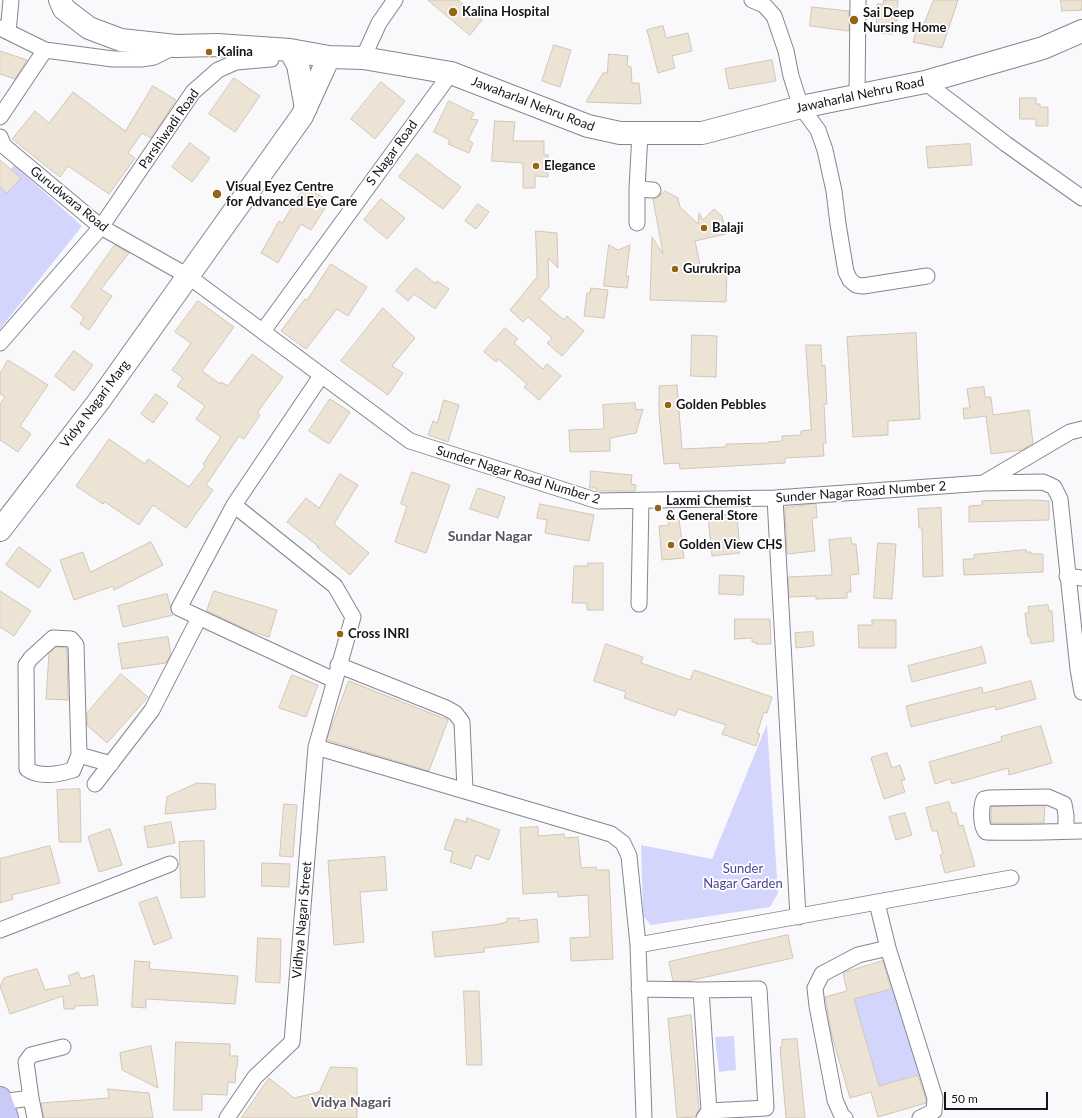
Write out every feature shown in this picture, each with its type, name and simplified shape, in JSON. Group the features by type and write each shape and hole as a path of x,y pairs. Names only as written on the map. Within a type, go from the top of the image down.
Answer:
{"main road":[{"name":"Jawaharlal Nehru Road","path":"60,0 64,9 89,28 121,40 176,46 217,45 281,50 451,73 588,126 620,133 702,133 801,107 925,82 1044,48 1082,31"},
{"path":"281,50 298,65 304,112"},
{"path":"304,112 347,58"},
{"name":"Vidya Nagari Marg","path":"0,530 99,401 304,112"}],"street":[{"path":"11,0 4,30 45,50 113,60 141,60 154,57 176,46"},
{"path":"347,58 379,24 395,0"},
{"path":"752,0 764,5 774,16 786,51 791,76 801,107 818,130 825,150 834,191 846,272 850,280 856,285 863,286 926,276"},
{"path":"857,96 858,0"},
{"path":"0,116 45,50"},
{"name":"Parshiwadi Road","path":"101,227 193,92 218,70 236,62 271,59 281,50"},
{"name":"S Nagar Road","path":"263,331 451,73"},
{"path":"925,82 1006,144 1082,198"},
{"path":"637,223 640,133"},
{"name":"Gurudwara Road","path":"0,138 4,146 101,227 188,276"},
{"path":"637,189 653,190"},
{"path":"0,342 32,308 101,227"},
{"name":"Sunder Nagar Road Number 2","path":"188,276 410,441 598,501 775,498 984,483 1044,482 1054,487 1060,499 1075,577 1078,669 1082,692"},
{"path":"321,376 234,505 178,608 334,680"},
{"path":"984,483 1070,432 1082,430"},
{"path":"775,498 798,917"},
{"path":"639,604 641,501"},
{"name":"Vidhya Nagari Street","path":"227,1118 255,1077 292,1042 316,747 338,665 353,617 335,586 234,505"},
{"path":"95,784 152,710 199,618"},
{"path":"53,638 71,639 76,644 79,755 73,770 64,773 34,774 27,769 26,665 31,658 53,638"},
{"path":"338,665 446,708 455,713 462,722 465,790"},
{"path":"316,747 611,834 623,843 629,856 638,944 644,1118"},
{"path":"79,755 111,764"},
{"path":"1066,831 1064,804 1048,797 989,798 984,799 982,803 983,827 986,832 1082,831"},
{"path":"0,930 170,864"},
{"path":"638,944 798,917 1012,878"},
{"path":"877,903 888,948 935,1098 934,1111 920,1118"},
{"path":"845,1118 842,1116 836,1100 817,1006 815,988 822,974 858,955 888,948"},
{"path":"639,989 759,989 766,1108 706,1115 701,990"},
{"path":"35,1118 26,1062 31,1055 63,1048"},
{"path":"3,1106 31,1098"}],"green space":[{"path":"14,165 82,226 0,329 0,183"},
{"name":"Sunder Nagar Garden","path":"767,724 778,893 770,907 651,925 643,916 641,845 712,859"},
{"path":"896,987 921,1074 879,1086 854,999"},
{"path":"734,1036 736,1070 719,1072 715,1037"}],"building":[{"path":"428,0 458,0 482,20 470,35"},
{"path":"884,0 898,0 897,21 894,21 893,34 876,33 877,4 883,4"},
{"path":"934,0 958,0 942,48 913,42 918,24 923,25"},
{"path":"1061,0 1082,0 1082,10 1062,11"},
{"path":"812,7 849,11 849,31 810,26"},
{"path":"663,26 666,38 688,33 692,51 672,56 675,68 658,73 647,30"},
{"path":"554,45 571,50 560,87 542,81"},
{"path":"0,51 27,60 15,79 0,74"},
{"path":"609,54 628,56 627,66 631,67 632,83 639,83 641,104 586,102 603,73 607,73"},
{"path":"772,60 776,81 729,89 725,69"},
{"path":"234,78 260,96 235,132 209,114"},
{"path":"381,82 405,101 375,139 351,119"},
{"path":"153,86 176,100 151,138 142,133 128,153 135,158 109,194 68,166 60,177 12,139 35,111 49,123 73,92 125,131"},
{"path":"1020,98 1036,98 1036,104 1040,104 1040,107 1048,107 1048,126 1036,126 1036,119 1020,119"},
{"path":"449,101 474,113 471,119 478,120 468,140 473,143 469,153 448,144 450,140 434,132"},
{"path":"495,121 515,122 513,141 544,141 544,155 548,155 548,177 535,176 535,188 523,188 523,163 492,161"},
{"path":"190,143 210,158 192,182 172,167"},
{"path":"970,144 972,165 928,168 926,147"},
{"path":"417,154 461,187 443,209 399,177"},
{"path":"0,160 21,178 7,193 0,187"},
{"path":"305,186 329,202 311,230 301,224 278,263 261,253 279,221 282,223"},
{"path":"665,191 678,198 680,207 698,224 699,213 703,220 714,209 722,216 726,234 695,241 701,269 727,270 726,302 650,300 652,237 663,254 653,199 657,198"},
{"path":"381,199 405,218 387,239 364,220"},
{"path":"478,204 489,212 476,229 465,221"},
{"path":"536,231 557,233 558,268 548,258 549,287 539,299 564,320 567,316 584,331 562,356 547,343 552,338 528,317 523,322 510,310 537,277"},
{"path":"115,245 129,253 101,289 112,296 89,330 80,324 84,317 71,307"},
{"path":"609,245 618,250 630,245 626,276 629,276 627,288 604,286"},
{"path":"331,264 367,287 348,316 337,309 306,349 281,331 305,299 307,300"},
{"path":"416,268 436,284 437,281 449,289 435,309 414,294 408,301 396,291"},
{"path":"591,288 608,290 604,318 584,316 587,293 590,293"},
{"path":"198,301 234,327 202,371 220,384 221,382 228,386 252,354 283,377 257,413 260,415 244,439 239,436 206,485 213,490 186,528 153,505 139,525 105,502 103,504 76,486 109,439 145,464 148,459 189,487 205,466 203,464 221,437 196,419 205,406 177,386 183,378 172,370 191,343 175,332"},
{"path":"383,308 415,338 392,366 403,373 388,395 341,361"},
{"path":"505,328 518,339 514,343 543,369 547,364 561,376 539,400 524,387 527,384 498,359 496,362 484,352"},
{"path":"916,333 920,419 888,421 888,435 853,437 847,337"},
{"path":"692,335 717,336 716,377 691,376"},
{"name":"Golden Pebbles","path":"806,345 821,345 822,366 825,365 827,404 824,404 826,443 823,443 824,456 785,458 785,463 680,469 679,463 664,464 659,414 659,386 677,385 682,449 726,447 726,444 768,443 782,441 782,436 801,435 801,431 811,430"},
{"path":"74,351 93,365 74,391 55,376"},
{"path":"8,360 48,385 20,426 31,434 18,452 0,440 0,404 5,397 0,394 0,374"},
{"path":"984,387 985,397 991,397 993,415 1029,410 1033,443 1022,450 991,454 986,416 964,419 963,408 970,408 967,389"},
{"path":"156,394 168,403 153,423 141,414"},
{"path":"330,399 350,412 329,444 309,431"},
{"path":"444,400 459,405 448,442 428,435 433,421 437,423"},
{"path":"635,403 636,410 643,409 636,433 610,438 610,451 570,452 569,430 604,429 603,405"},
{"path":"591,471 632,475 631,484 636,485 635,491 596,491 597,488 590,488"},
{"path":"412,472 450,485 426,553 395,542 407,506 401,504"},
{"path":"340,474 358,485 334,524 369,553 350,575 317,547 318,546 287,522 306,498 319,508"},
{"path":"478,488 505,497 498,518 470,509"},
{"path":"982,501 1049,501 1049,520 969,522 969,506 982,505"},
{"path":"540,504 594,515 589,541 545,533 547,520 537,518"},
{"path":"816,504 817,518 812,518 815,551 787,554 785,508"},
{"path":"941,508 943,576 923,577 922,528 919,528 918,509"},
{"path":"737,514 740,553 712,556 708,516"},
{"name":"Golden View CHS","path":"679,519 684,558 662,560 659,526 669,525 668,521"},
{"path":"851,538 852,544 856,544 859,574 850,575 851,592 847,592 847,598 816,599 816,596 789,597 788,577 832,575 829,540"},
{"path":"151,542 163,565 114,590 113,586 74,600 60,560 83,552 90,572"},
{"path":"878,543 896,544 892,599 874,598"},
{"path":"19,547 51,570 39,588 6,565"},
{"path":"1026,550 1026,552 1031,552 1031,554 1043,554 1043,572 964,575 963,559 974,559 974,555"},
{"path":"588,563 603,563 603,610 587,610 587,603 572,603 574,566 588,566"},
{"path":"720,575 744,576 743,595 719,594"},
{"path":"0,591 31,611 14,636 0,627"},
{"path":"214,591 277,610 269,637 250,631 207,611"},
{"path":"167,594 173,615 123,627 118,606"},
{"path":"1048,605 1049,611 1052,611 1054,641 1031,644 1030,637 1028,637 1025,613 1029,613 1028,607"},
{"path":"735,619 770,619 771,644 756,644 756,642 752,642 752,638 735,639"},
{"path":"872,620 896,620 896,648 859,648 858,625 872,625"},
{"path":"813,632 814,646 796,648 795,633"},
{"path":"168,637 171,654 166,663 122,669 118,644"},
{"path":"606,644 643,657 641,663 690,680 694,670 772,697 767,713 764,712 757,733 760,734 756,746 722,734 726,725 678,709 675,716 624,698 626,692 594,681"},
{"path":"56,647 67,648 68,700 46,699 49,654"},
{"path":"982,647 986,663 912,682 908,666"},
{"path":"121,674 148,697 107,743 87,725 87,713"},
{"path":"292,675 318,685 306,717 279,708"},
{"path":"349,681 448,720 429,771 327,740"},
{"path":"1031,681 1036,699 996,710 995,706 911,727 906,706 982,687 983,693"},
{"path":"1041,726 1052,763 1009,775 1008,768 952,784 950,779 935,784 929,762 1002,741 1001,737"},
{"path":"887,753 892,768 900,765 905,780 901,780 905,792 884,799 871,758"},
{"path":"197,783 215,784 216,809 165,814 167,797"},
{"path":"80,789 81,842 59,842 57,790"},
{"path":"949,802 952,813 956,813 959,826 963,825 975,866 945,873 940,855 943,854 937,831 932,831 926,808"},
{"path":"284,804 297,805 293,857 280,856"},
{"path":"1045,806 1044,823 991,823 991,807"},
{"path":"905,813 912,835 896,840 889,817"},
{"path":"467,818 500,830 489,860 476,855 471,869 450,862 453,852 444,849 455,819 466,822"},
{"path":"171,822 175,843 148,848 144,827"},
{"path":"538,827 538,836 564,834 565,838 578,837 581,868 596,867 596,870 609,870 613,959 571,961 570,938 590,937 588,895 558,897 558,892 523,894 520,828"},
{"path":"110,829 122,865 99,872 88,837"},
{"path":"204,841 205,897 181,898 179,842"},
{"path":"50,846 60,883 12,895 13,899 0,903 0,859"},
{"path":"385,857 387,890 360,892 364,942 334,945 328,861"},
{"path":"262,863 290,864 289,887 262,886"},
{"path":"157,897 172,938 154,945 139,903"},
{"path":"519,918 519,921 537,919 539,942 484,948 484,952 435,957 432,932 494,925 507,922 507,919"},
{"path":"788,935 793,958 688,981 673,981 669,962"},
{"path":"258,938 281,939 280,983 256,982"},
{"path":"135,961 150,962 149,969 238,976 235,1004 146,999 146,1008 132,1007"},
{"path":"883,961 891,989 854,999 879,1086 918,1075 926,1103 878,1117 871,1092 850,1098 832,1036 825,997 847,991 843,973"},
{"path":"37,969 45,990 71,985 68,976 78,972 81,979 94,975 98,1005 75,1006 74,1009 64,1009 63,996 10,1014 0,986 4,978"},
{"path":"464,991 479,991 482,1065 467,1065"},
{"path":"691,1015 699,1110 695,1117 677,1118 668,1019"},
{"path":"797,1039 805,1118 786,1118 780,1047 782,1047 782,1040"},
{"path":"176,1042 230,1044 230,1056 238,1056 235,1083 228,1082 227,1095 202,1094 202,1110 174,1110"},
{"path":"151,1046 158,1088 122,1070 120,1053"},
{"path":"331,1067 357,1068 357,1118 241,1118 269,1078 294,1098 319,1092"},
{"path":"108,1089 149,1093 153,1118 44,1118 41,1103 109,1098"}],"place":[{"name":"Kalina Hospital","path":"453,12"},
{"name":"Sai Deep Nursing Home","path":"854,20"},
{"name":"Kalina","path":"209,52"},
{"name":"Elegance","path":"536,166"},
{"name":"Visual Eyez Centre for Advanced Eye Care","path":"217,194"},
{"name":"Balaji","path":"704,228"},
{"name":"Gurukripa","path":"675,269"},
{"name":"Golden Pebbles","path":"668,405"},
{"name":"Laxmi Chemist & General Store","path":"658,508"},
{"name":"Golden View CHS","path":"671,545"},
{"name":"Cross INRI","path":"340,634"}],"district":[{"name":"Sundar Nagar","path":"490,536"},
{"name":"Vidya Nagari","path":"351,1102"}]}
